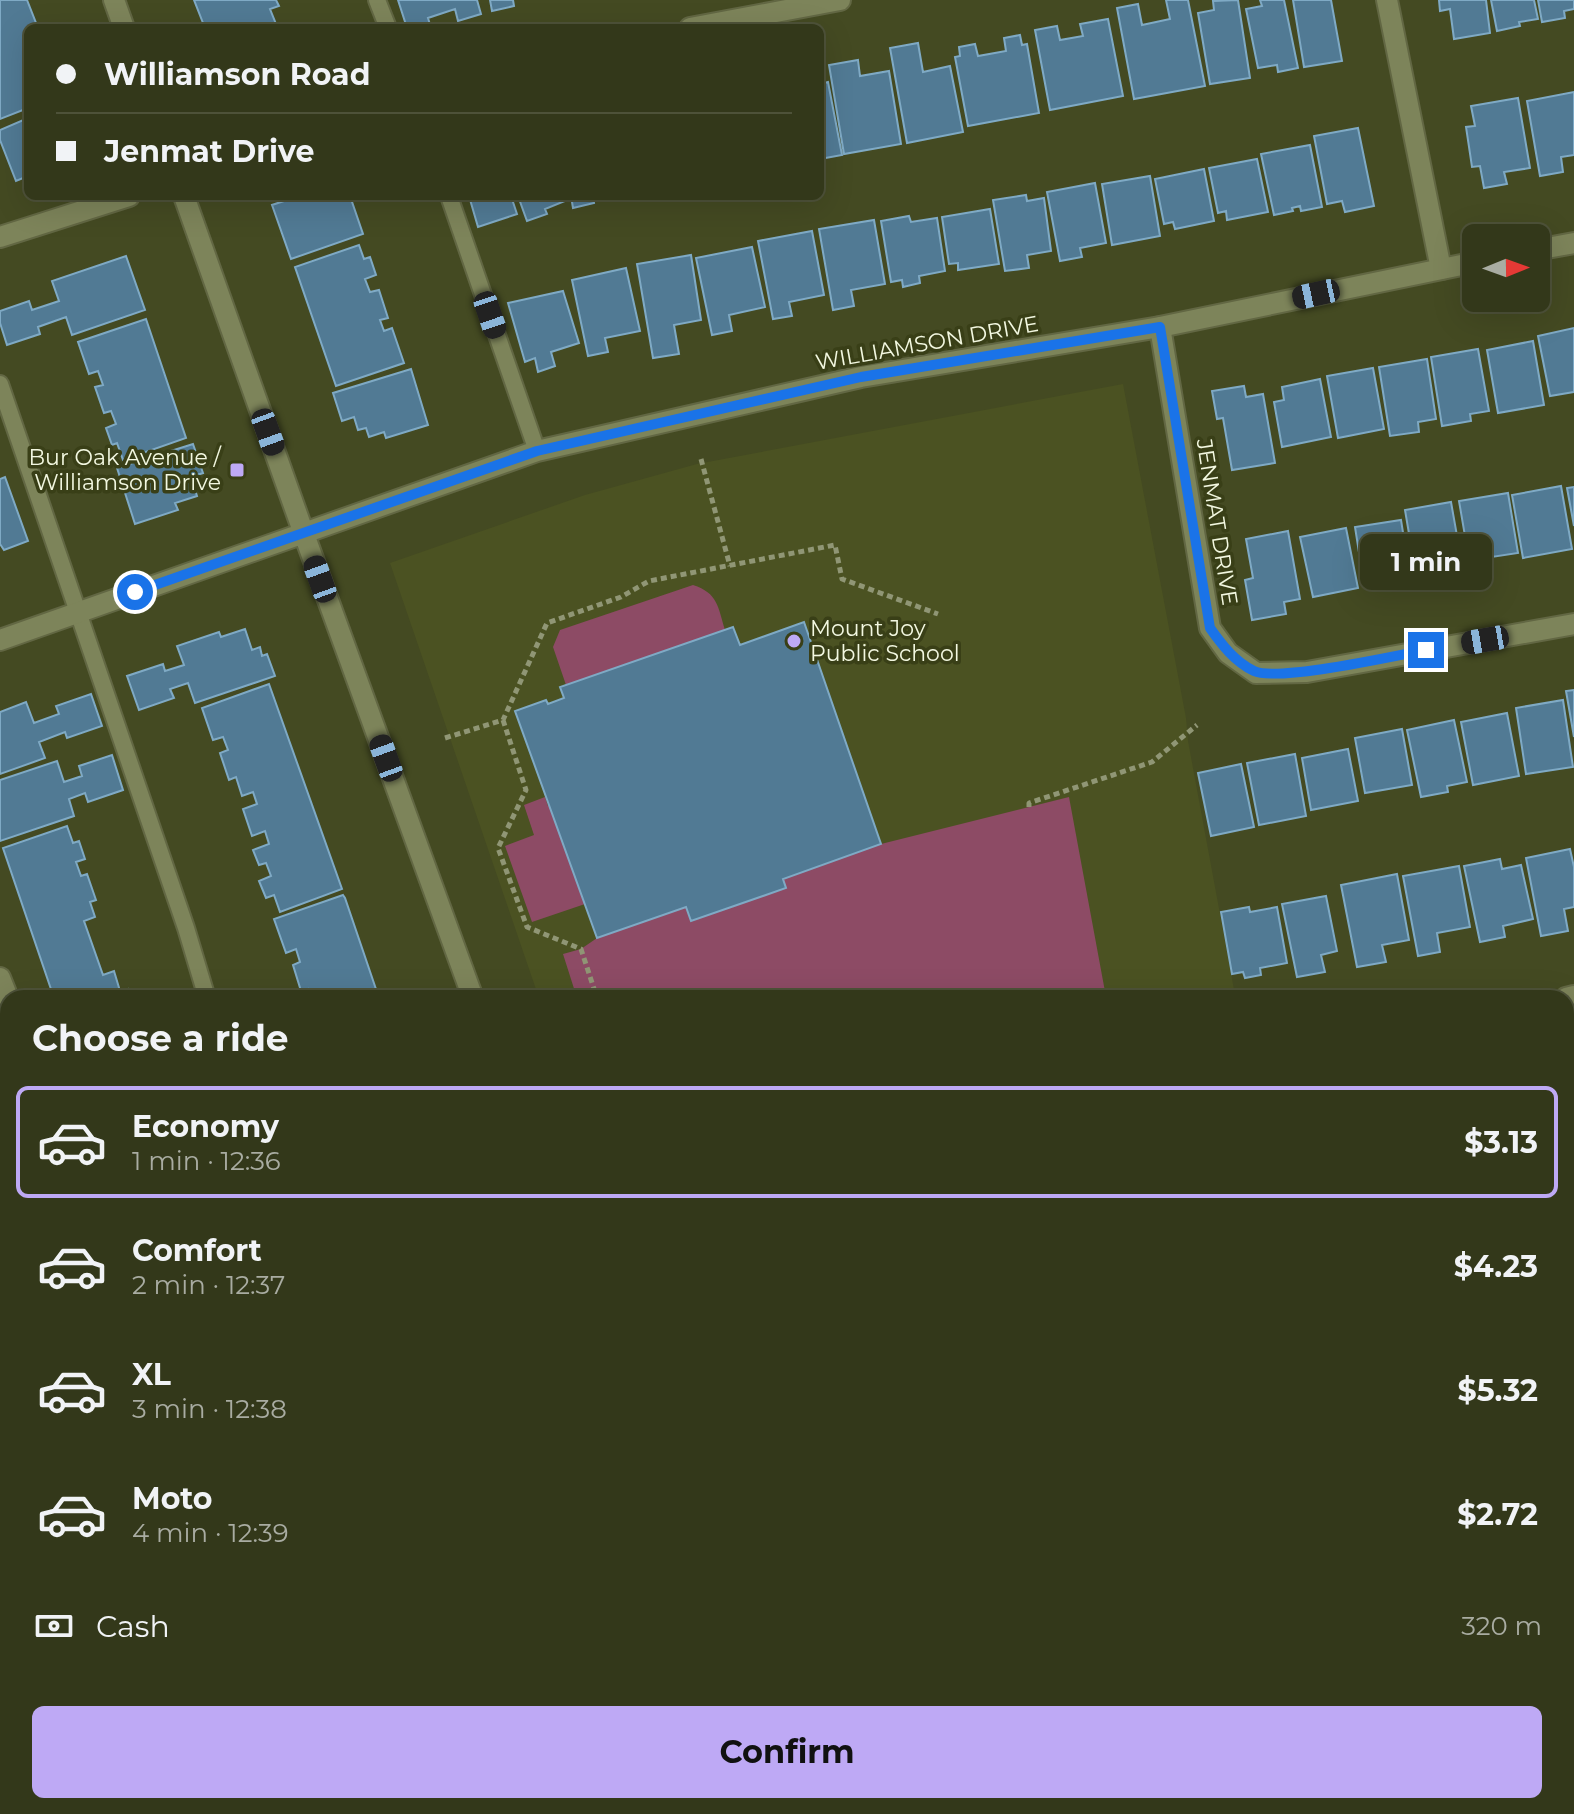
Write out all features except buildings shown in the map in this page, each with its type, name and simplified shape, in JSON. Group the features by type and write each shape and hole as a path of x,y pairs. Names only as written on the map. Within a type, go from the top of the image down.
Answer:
{"street":[{"path":"114,0 123,24"},
{"path":"711,24 840,0"},
{"path":"1387,0 1441,269"},
{"path":"0,237 116,200"},
{"path":"185,200 470,990"},
{"path":"1550,247 1574,243"},
{"name":"WILLIAMSON DRIVE","path":"0,640 537,451 861,377 1160,327 1462,265"},
{"name":"JENMAT DRIVE","path":"1160,327 1210,628 1228,653 1256,673 1307,672 1574,624"}],"lane":[{"path":"377,0 386,24"},
{"path":"450,200 537,451"},
{"path":"0,384 205,990"}],"path":[{"path":"701,459 730,566"},
{"path":"594,990 581,949 527,927 498,848 526,790 503,720 547,623 621,597 649,581 835,545 842,579 938,614"},
{"path":"445,738 503,720"},
{"path":"1029,807 1029,803 1152,762 1197,725"}],"shaded area":[{"name":"Mount Joy Public School","path":"1123,384 1234,990 536,990 390,563 585,495 697,464"},
{"path":"693,585 712,597 725,630 566,685 553,647 560,630"},
{"path":"545,797 548,806 551,805 585,904 532,922 505,846 534,835 524,805"},
{"path":"1069,797 1105,990 574,990 563,954 581,949 597,938 686,907 692,921 786,888 783,879 881,844"}],"place":[{"name":"Bur Oak Avenue / Williamson Drive","path":"237,470"},
{"name":"Mount Joy Public School","path":"794,641"}],"route":[{"path":"135,592 537,451 861,377 1160,327 1210,628 1228,653 1256,673 1307,672 1426,650"}]}
